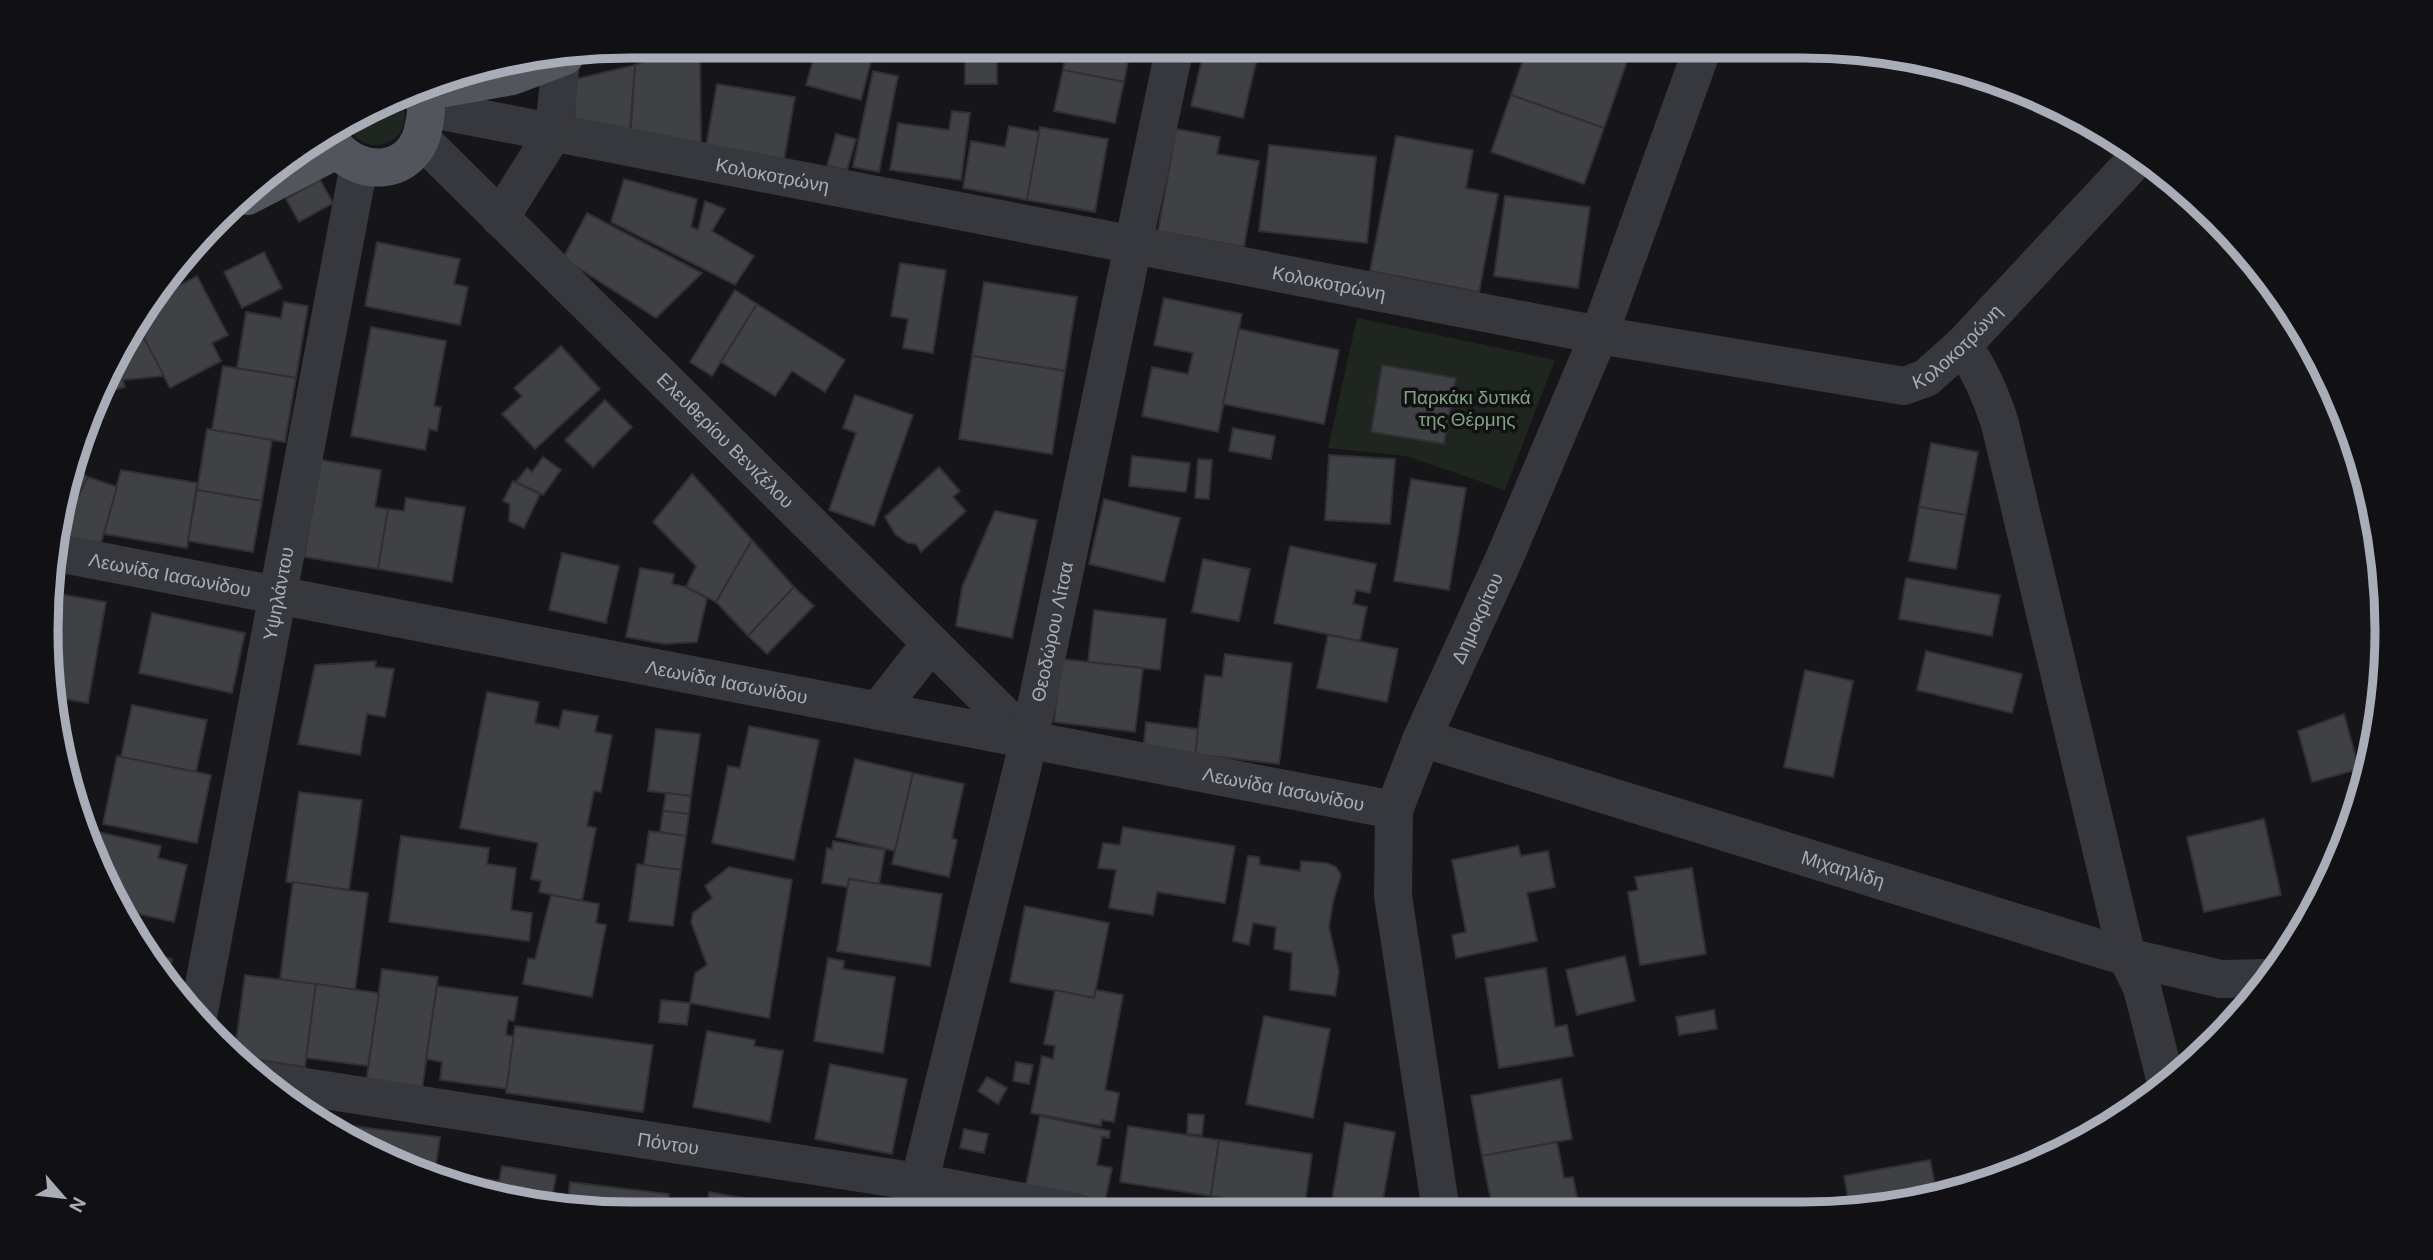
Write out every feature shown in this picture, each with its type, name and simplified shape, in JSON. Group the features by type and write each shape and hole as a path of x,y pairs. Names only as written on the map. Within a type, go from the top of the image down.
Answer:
{"main road":[{"path":"273,184 341,151 383,167 395,164 406,158 423,107 541,65"}],"street":[{"name":"Θεοδώρου Λίτσα","path":"915,1197 1028,740 1172,58"},
{"name":"Δημοκρίτου","path":"1440,1202 1393,896 1394,810 1422,738 1504,559 1600,335 1699,58"},
{"path":"500,218 554,132 562,62"},
{"name":"Κολοκοτρώνη","path":"423,107 1600,335 1904,386 1926,378 1963,345 2133,163"},
{"name":"Ελευθερίου Βενιζέλου","path":"423,107 500,218 1028,740"},
{"name":"Υψηλάντου","path":"200,1007 278,595 341,151"},
{"path":"1963,345 1980,369 1991,393 2000,424 2127,957 2142,988 2164,1073"},
{"name":"Λεωνίδα Ιασωνίδου","path":"63,554 1394,810"},
{"path":"878,711 931,643"},
{"name":"Μιχαηλίδη","path":"1422,738 2127,957 2221,978 2257,978"},
{"name":"Πόντου","path":"282,1084 915,1197 969,1202"}],"green space":[{"path":"402,105 404,125 390,142 368,144 351,130"},
{"name":"Παρκάκι δυτικά της Θέρμης","path":"1357,318 1555,360 1505,490 1406,456 1328,448"}],"building":[{"path":"653,58 700,58 701,143 630,138 635,65"},
{"path":"814,58 872,58 861,100 806,85"},
{"path":"965,58 997,59 997,84 965,84"},
{"path":"1065,58 1129,58 1124,82 1063,70"},
{"path":"1202,58 1257,58 1243,118 1191,106"},
{"path":"1524,58 1628,58 1604,128 1511,95"},
{"path":"635,65 630,132 574,126 576,79"},
{"path":"1063,70 1124,82 1115,123 1054,111"},
{"path":"873,71 898,76 879,172 853,167"},
{"path":"717,84 795,97 783,166 705,152"},
{"path":"1511,95 1604,128 1584,184 1491,152"},
{"path":"952,111 970,113 961,180 890,170 898,123 949,130"},
{"path":"1009,126 1040,132 1027,200 963,188 971,141 1005,147"},
{"path":"1040,127 1108,139 1095,212 1027,200"},
{"path":"1176,129 1220,137 1217,154 1259,161 1244,247 1158,231"},
{"path":"836,134 856,139 847,170 827,166"},
{"path":"1396,136 1473,150 1466,188 1498,194 1479,292 1370,271"},
{"path":"1269,145 1376,157 1367,243 1259,231"},
{"path":"624,179 697,199 691,227 698,230 705,201 725,209 712,231 754,256 735,285 611,222"},
{"path":"320,180 333,203 299,222 286,199"},
{"path":"1505,196 1590,207 1578,288 1494,276"},
{"path":"587,213 702,273 656,318 563,258"},
{"path":"377,242 460,259 454,284 468,287 460,325 365,306"},
{"path":"264,252 282,288 242,308 224,272"},
{"path":"900,263 946,270 933,353 903,348 908,319 891,316"},
{"path":"197,276 228,335 212,343 221,361 170,388 141,333 170,291"},
{"path":"984,282 1077,297 1065,371 972,356"},
{"path":"735,290 757,304 712,376 690,362"},
{"path":"1164,298 1242,314 1218,432 1142,416 1152,367 1188,374 1193,353 1154,345"},
{"path":"284,302 308,306 296,378 237,368 246,312 281,318"},
{"path":"757,304 845,360 825,392 792,371 775,396 721,362"},
{"path":"371,327 446,341 434,406 441,407 437,431 429,429 425,450 351,436"},
{"path":"1239,329 1339,350 1324,424 1223,404"},
{"path":"141,333 164,376 123,380 125,387 110,391"},
{"path":"561,346 600,389 535,449 502,414 522,396 514,388"},
{"path":"972,356 1065,371 1052,454 959,439"},
{"path":"1382,365 1456,378 1444,444 1371,432"},
{"path":"223,366 296,378 285,442 212,430"},
{"path":"855,395 913,415 874,526 829,510 856,433 843,428"},
{"path":"605,400 632,427 593,467 565,440"},
{"path":"1233,428 1275,436 1271,459 1229,451"},
{"path":"207,429 272,440 262,501 197,490"},
{"path":"1931,443 1978,452 1966,515 1919,507"},
{"path":"1329,455 1395,459 1390,524 1325,520"},
{"path":"1132,456 1190,463 1186,492 1129,486"},
{"path":"543,457 561,470 543,495 516,482 527,468 532,472"},
{"path":"1198,459 1212,460 1209,499 1195,498"},
{"path":"321,460 381,470 375,507 388,509 378,569 304,557"},
{"path":"939,467 960,491 953,497 966,511 921,552 916,544 908,543 895,534 885,517"},
{"path":"121,470 197,483 187,548 104,534"},
{"path":"80,472 88,477 70,511"},
{"path":"692,474 752,540 716,602 686,587 696,566 653,522"},
{"path":"88,477 117,487 99,550 65,542 70,511"},
{"path":"1411,479 1466,488 1449,590 1394,581"},
{"path":"513,481 540,494 524,528 509,521 510,504 503,501"},
{"path":"197,490 262,501 253,552 188,541"},
{"path":"406,498 465,507 452,582 378,569 388,509 404,511"},
{"path":"1104,499 1180,518 1164,582 1089,564"},
{"path":"1919,507 1966,515 1956,569 1909,561"},
{"path":"995,511 1037,520 1012,638 956,626 962,587"},
{"path":"752,540 794,587 748,636 716,602"},
{"path":"1290,546 1376,564 1370,593 1356,590 1353,604 1367,607 1360,641 1274,623"},
{"path":"562,553 619,566 606,623 549,610"},
{"path":"1203,559 1250,569 1239,621 1192,612"},
{"path":"640,568 674,574 672,584 686,587 707,598 697,642 664,644 626,637"},
{"path":"1906,578 2000,595 1992,636 1899,619"},
{"path":"794,587 814,606 767,654 748,636"},
{"path":"59,594 106,602 88,703 62,699 59,667"},
{"path":"1094,610 1166,619 1160,670 1088,662"},
{"path":"152,613 245,633 232,693 139,673"},
{"path":"1328,635 1398,649 1387,702 1317,688"},
{"path":"1926,651 2022,674 2012,713 1917,690"},
{"path":"1225,654 1292,663 1279,764 1195,754 1205,675 1222,677"},
{"path":"1061,659 1143,668 1135,732 1054,722"},
{"path":"376,661 375,667 394,669 385,717 367,714 360,755 298,744 315,665"},
{"path":"1805,670 1853,681 1833,777 1784,767"},
{"path":"487,692 539,702 535,723 559,728 563,710 598,716 595,732 612,735 601,792 594,791 587,826 596,828 582,901 539,892 541,881 531,879 538,843 460,828"},
{"path":"132,705 207,720 196,772 121,757"},
{"path":"2344,714 2358,769 2312,782 2298,731"},
{"path":"1146,722 1198,729 1195,758 1143,752"},
{"path":"749,726 819,740 794,860 712,843 728,766 740,768"},
{"path":"656,729 700,734 691,796 648,791"},
{"path":"117,756 211,775 197,843 103,824"},
{"path":"855,759 913,773 895,851 836,837"},
{"path":"913,773 964,784 952,838 957,840 949,877 892,864"},
{"path":"299,792 362,800 349,890 286,882"},
{"path":"666,793 691,796 689,814 663,811"},
{"path":"663,811 689,814 686,836 660,832"},
{"path":"2264,819 2281,895 2204,912 2187,837"},
{"path":"1123,827 1235,846 1225,903 1157,892 1153,915 1109,908 1116,870 1098,868 1103,843 1120,845"},
{"path":"94,831 161,846 158,858 187,865 174,922 132,912"},
{"path":"649,831 686,836 681,870 644,865"},
{"path":"401,836 489,848 487,864 516,868 511,910 532,913 529,941 389,922"},
{"path":"833,841 885,850 879,884 849,879 848,887 822,883 827,848 832,849"},
{"path":"1518,846 1521,856 1548,851 1555,887 1527,893 1537,941 1456,958 1452,935 1466,932 1452,860"},
{"path":"1248,856 1259,857 1260,865 1300,871 1301,861 1327,863 1336,867 1341,875 1329,927 1339,972 1335,996 1290,990 1292,953 1274,949 1276,927 1253,923 1249,945 1233,941"},
{"path":"637,864 681,870 673,926 629,921"},
{"path":"729,867 792,880 769,1018 690,1003 695,973 707,965 691,922 693,913 712,898 705,886"},
{"path":"1692,868 1706,954 1640,965 1628,892 1638,890 1635,877"},
{"path":"849,879 942,894 930,966 837,951"},
{"path":"293,882 368,893 355,990 280,979"},
{"path":"551,895 599,904 596,923 606,925 592,997 523,984 528,958 535,959"},
{"path":"1025,906 1109,923 1094,998 1010,982"},
{"path":"160,956 172,959 169,969"},
{"path":"1625,956 1635,1001 1577,1015 1566,970"},
{"path":"828,958 844,961 843,969 895,977 883,1053 814,1041"},
{"path":"1546,968 1555,1027 1567,1025 1573,1056 1499,1068 1485,978"},
{"path":"382,969 438,977 422,1090 366,1083"},
{"path":"245,975 316,984 305,1067 252,1059 236,1044"},
{"path":"316,984 379,993 368,1066 306,1058"},
{"path":"437,986 518,997 514,1021 508,1020 506,1035 514,1036 507,1089 440,1080 442,1062 426,1059"},
{"path":"1055,990 1094,998 1096,990 1123,995 1105,1090 1119,1093 1114,1122 1102,1120 1101,1126 1031,1113 1042,1056 1053,1059 1055,1046 1044,1044"},
{"path":"661,1000 690,1003 687,1025 659,1022"},
{"path":"1714,1010 1717,1029 1679,1035 1676,1017"},
{"path":"1264,1016 1330,1029 1313,1118 1246,1104"},
{"path":"515,1026 653,1045 643,1112 506,1093"},
{"path":"707,1031 755,1040 754,1046 783,1051 770,1122 693,1107"},
{"path":"1016,1062 1033,1065 1029,1084 1013,1081"},
{"path":"830,1064 907,1079 892,1154 815,1139"},
{"path":"987,1077 1007,1088 998,1104 978,1091"},
{"path":"1561,1079 1572,1139 1482,1156 1471,1096"},
{"path":"1188,1114 1204,1115 1202,1135 1187,1134"},
{"path":"1040,1116 1110,1131 1109,1138 1102,1137 1097,1165 1112,1168 1105,1201 1026,1185"},
{"path":"1345,1123 1395,1132 1383,1202 1332,1202"},
{"path":"342,1125 440,1137 435,1168"},
{"path":"1128,1126 1219,1140 1211,1196 1120,1182"},
{"path":"964,1129 988,1134 984,1153 960,1148"},
{"path":"1219,1140 1312,1154 1305,1202 1251,1202 1211,1196"},
{"path":"1557,1142 1564,1178 1573,1177 1578,1202 1491,1202 1482,1156"},
{"path":"1930,1160 1935,1186 1848,1200 1844,1176"},
{"path":"502,1166 556,1175 553,1197 460,1176 499,1181"},
{"path":"570,1182 669,1194 668,1202 568,1198"},
{"path":"709,1192 766,1202 708,1202"}]}
